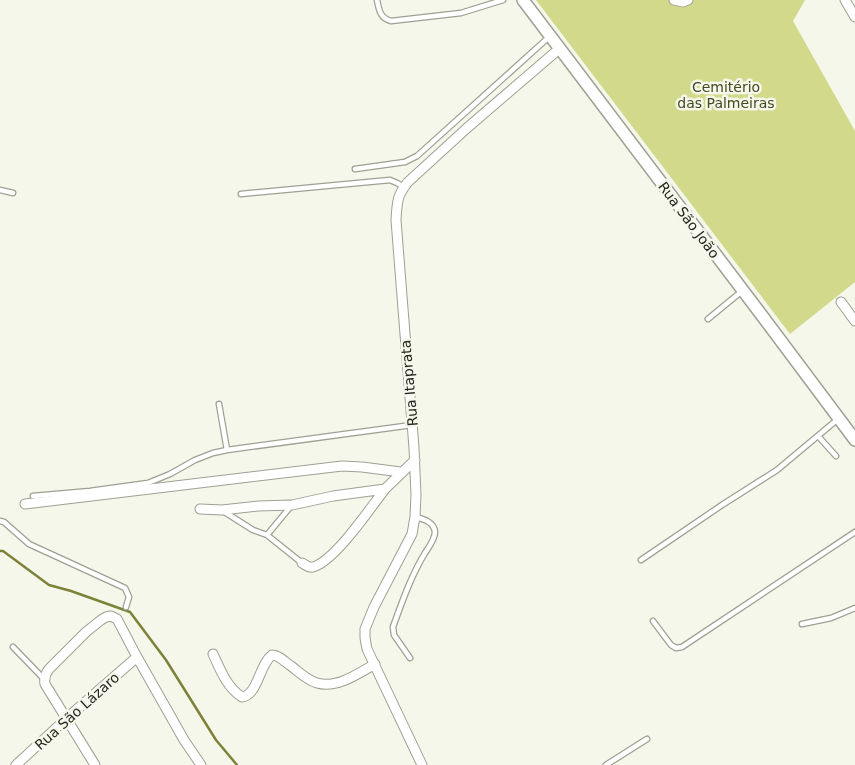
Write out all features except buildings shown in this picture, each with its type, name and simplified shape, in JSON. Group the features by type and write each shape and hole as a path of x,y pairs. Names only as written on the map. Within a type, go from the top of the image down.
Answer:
{"street":[{"name":"Rua São João","path":"523,0 855,440"},
{"path":"674,0 683,2 688,0"},
{"path":"845,0 855,16"},
{"name":"Rua Itaprata","path":"422,765 364,638 365,629 374,607 412,534 415,517 415,460 396,220 398,198 404,187 467,128 559,49"},
{"path":"841,302 855,321"},
{"path":"302,563 307,567 311,567 332,554 358,526 385,489 415,460"},
{"path":"24,504 342,466 362,466 401,472"},
{"path":"200,509 222,510 292,505 342,494 385,489"},
{"path":"95,765 45,682 49,668 86,632 110,616 117,619 184,740 201,765"},
{"path":"213,654 226,680 236,694 242,697 252,692 265,661 272,655 278,656 307,678 317,683 327,684 355,675 375,664"},
{"name":"Rua São Lázaro","path":"16,765 137,657"}],"lane":[{"path":"377,0 381,15 385,20 391,21 461,13 503,0"},
{"path":"355,169 405,162 417,156 550,36"},
{"path":"240,194 390,180 404,187"},
{"path":"0,190 13,193"},
{"path":"708,319 743,290"},
{"path":"219,404 227,450"},
{"path":"641,560 776,470 838,419"},
{"path":"33,496 148,483 170,474 195,460 227,450 412,424"},
{"path":"818,436 836,456"},
{"path":"267,535 292,505"},
{"path":"222,510 253,530 267,535 302,563"},
{"path":"410,658 394,635 393,627 414,572 434,538 435,531 432,524 424,519 415,517"},
{"path":"0,522 4,522 29,544 125,588 129,596 126,607"},
{"path":"653,621 671,645 676,648 682,646 855,532"},
{"path":"802,624 831,618 855,608"},
{"path":"13,647 45,682"},
{"path":"606,765 647,739"}],"green space":[{"name":"Cemitério das Palmeiras","path":"536,0 805,0 793,21 855,131 855,282 790,334"}],"waterway":[{"path":"0,551 3,551 49,585 130,612 166,660 216,740 237,765"}]}
